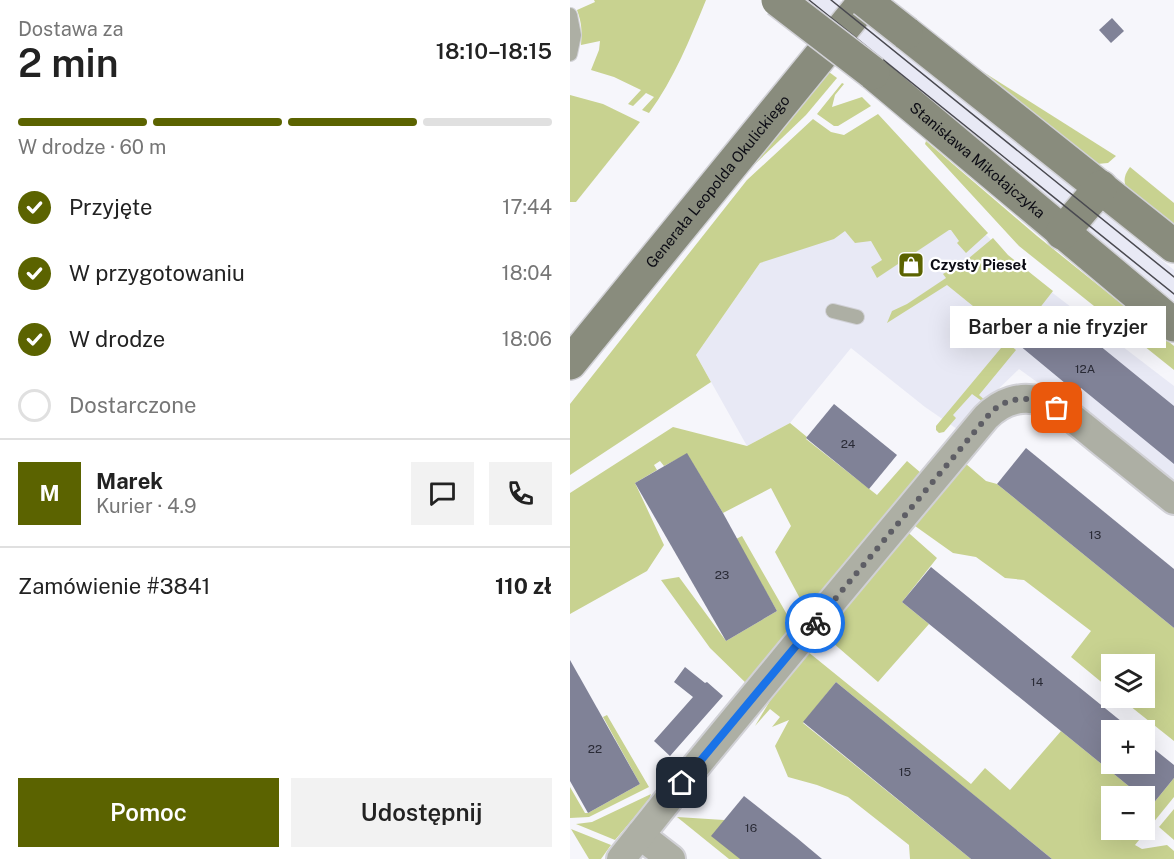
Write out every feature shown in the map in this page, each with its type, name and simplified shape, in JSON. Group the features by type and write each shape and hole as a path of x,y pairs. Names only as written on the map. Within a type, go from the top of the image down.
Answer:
{"street":[{"name":"Stanisława Mikołajczyka","path":"778,0 873,73 1174,325"},
{"path":"865,0 1174,246"},
{"name":"Generała Leopolda Okulickiego","path":"570,363 865,0"},
{"path":"1062,232 1101,187"},
{"path":"621,859 817,619 986,417 997,407 1013,400 1027,399 1039,400 1057,408 1174,500"},
{"path":"640,835 671,859"}],"lane":[{"path":"570,15 574,35 570,54"},
{"path":"833,311 857,317"}],"shaded area":[{"path":"801,0 839,0 1074,189 1174,270 1174,301"},
{"path":"929,181 1024,271 1174,386 1174,481 1019,369 957,429 925,407 851,348 790,423 747,446 696,355 760,263"}],"green space":[{"path":"594,0 706,0 674,73 649,113 642,110 654,97 646,93 633,106 628,104 641,90 614,77 591,70 600,41 581,45 580,19 577,10 595,2"},
{"path":"977,68 1116,156 1108,163 1097,164 976,70"},
{"path":"829,72 837,78 806,115 753,166"},
{"path":"842,83 844,84 835,95 832,107 862,97 871,106 838,126 834,126 817,114"},
{"path":"570,95 603,104 640,122 576,202 570,202"},
{"path":"878,114 988,233 966,253 949,230 877,278 871,267 882,260 871,241 855,243 845,231 834,239 760,263 696,355 711,382 570,475 570,404 747,180 813,119 831,132 844,135"},
{"path":"926,141 1037,236 1174,346 1174,370 1019,246 925,144"},
{"path":"1130,167 1174,203 1174,226 1126,187 1125,177"},
{"path":"993,238 1008,255 1053,291 1013,342 1008,339 1010,336 947,285 887,323 892,311 907,304 946,278 943,274 949,270 952,273 972,261 969,258"},
{"path":"1006,342 1016,350 979,395 987,402 986,404 972,394 953,415 956,418 944,432 939,433 936,426"},
{"path":"790,423 807,437 806,439 877,495 907,461 928,479 811,619 775,552 791,526 771,488 723,513 687,454 664,466 660,461 654,465 657,470 635,483 664,545 647,571 570,614 570,493 673,427 747,446"},
{"path":"959,458 986,481 997,484 1174,628 1174,741 1155,726 1155,720 1148,720 1133,708 1155,708 1155,654 1101,654 1101,682 1071,657 1091,631 1024,580 1005,578 976,557 953,553 908,521"},
{"path":"902,527 937,558 902,602 929,624 878,682 817,629"},
{"path":"742,536 789,618 785,621 793,640 750,687 710,648 661,580 679,577 726,641 777,611 736,539"},
{"path":"802,647 971,784 985,768 1010,790 1061,731 1101,764 1101,774 1114,774 1129,786 1101,786 1101,840 1139,840 1135,845 1142,849 1167,845 1174,851 1174,859 1052,859 836,682 803,723 971,859 910,859 909,845 848,797 788,777 775,746 789,720 772,727 780,717 770,709 755,726"},
{"path":"607,715 649,787 589,817 570,818 570,787 585,813 588,813 640,784 603,717"},
{"path":"1174,778 1174,797 1155,820 1155,801"},
{"path":"651,794 649,800 615,840 576,824 592,822"},
{"path":"1174,809 1174,840 1159,827"},
{"path":"677,817 724,820 740,859 729,859"},
{"path":"571,829 611,845 601,859 589,859"}],"building":[{"path":"1112,18 1124,31 1111,43 1099,30"},
{"path":"1051,306 1174,406 1174,464 1081,388 1077,393 1019,345"},
{"path":"834,404 897,455 869,489 806,438"},
{"path":"1026,448 1174,569 1174,628 997,484"},
{"path":"687,453 777,611 726,641 635,483"},
{"path":"931,567 1101,705 1101,708 1105,708 1120,720 1101,720 1101,764 902,602"},
{"path":"570,660 640,784 588,813 570,781"},
{"path":"685,667 723,696 670,756 654,741 693,697 674,682"},
{"path":"836,682 1052,859 971,859 803,722"},
{"path":"1155,750 1174,765 1174,778 1155,801 1155,786 1129,786 1114,774 1155,774"},
{"path":"744,796 822,859 740,859 711,836"}],"tram line":[{"path":"809,0 1174,294"},
{"path":"831,0 1174,277"}],"way so far":[{"path":"815,623 992,411 1013,400 1027,399 1039,400 1057,408"}],"place":[{"name":"Czysty Pieseł","path":"911,265"},
{"name":"Barber a nie fryzjer","path":"1057,408"}],"route":[{"path":"682,783 815,623"}]}
